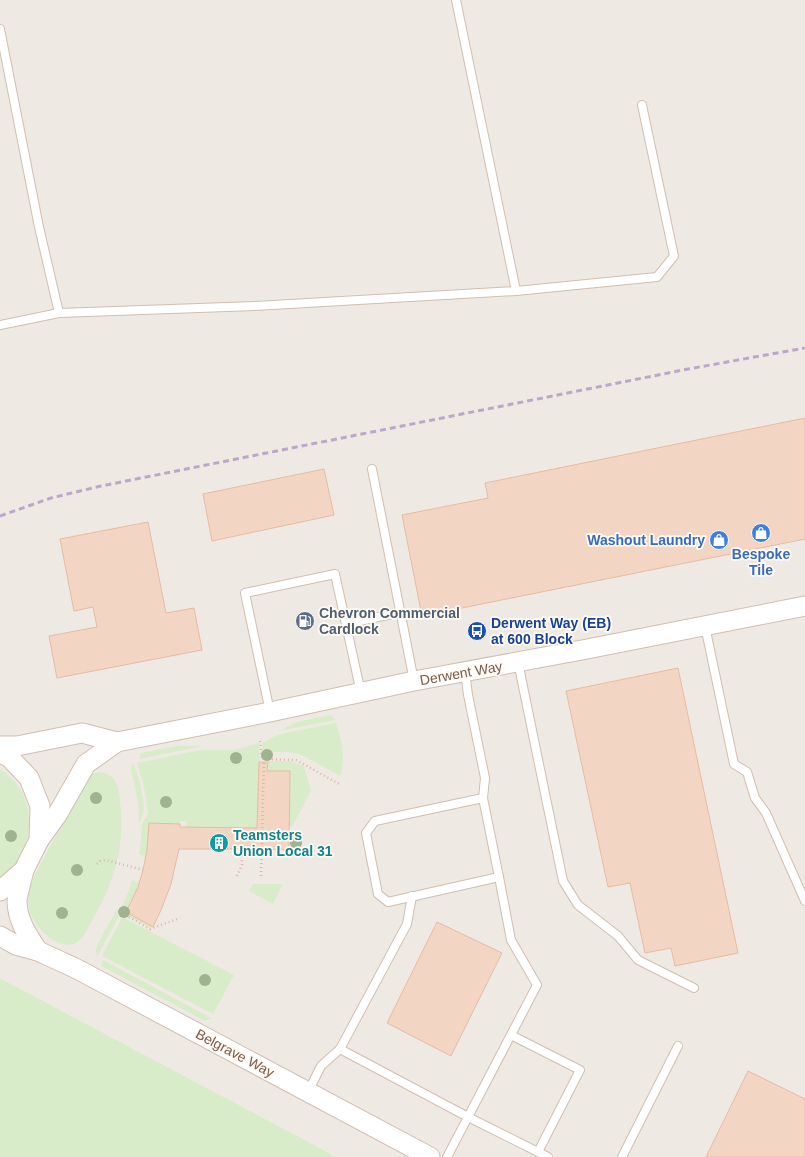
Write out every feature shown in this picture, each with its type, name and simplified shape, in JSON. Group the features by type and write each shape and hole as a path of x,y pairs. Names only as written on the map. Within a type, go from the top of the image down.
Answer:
{"street":[{"name":"Derwent Way","path":"24,870 39,840 57,815 86,764 117,742 270,712 414,681 805,606"},
{"name":"Derwent Way","path":"0,746 17,746 82,733 117,742"},
{"path":"0,753 9,757 29,778 40,806 39,840"},
{"path":"0,891 24,870"},
{"path":"24,870 17,901 20,919 38,951"},
{"name":"Belgrave Way","path":"0,936 16,945 38,951 77,969 430,1157"}],"lane":[{"path":"456,0 516,290"},
{"path":"0,29 39,227 59,313"},
{"path":"0,325 59,313 255,306 516,290 657,277 674,256 642,105"},
{"path":"372,469 414,681"},
{"path":"270,712 245,593 335,574 361,693"},
{"path":"346,624 401,612"},
{"path":"705,626 734,764 748,772 755,798 766,813 805,901"},
{"path":"518,662 563,881 578,905 618,936 638,960 694,988"},
{"path":"447,1157 537,985 511,940 483,798 485,778 468,695 465,672"},
{"path":"483,798 374,821 366,833 378,894 388,902 499,878"},
{"path":"308,1092 321,1066 340,1049 408,924 412,896"},
{"path":"511,1035 580,1070 538,1152"},
{"path":"622,1157 678,1046"},
{"path":"340,1049 468,1117 548,1157"}],"path":[{"path":"260,741 262,759 264,759 261,876"},
{"path":"264,759 296,760 302,762 341,785"},
{"path":"238,876 242,864 241,849"},
{"path":"97,864 100,861 106,860 143,870"},
{"path":"122,913 150,929 180,918"}],"shaded area":[{"path":"0,0 805,0 805,1157 337,1157 0,978"}],"green space":[{"path":"330,715 335,720 279,731 297,722"},
{"path":"336,723 340,736 343,756 340,776 312,760 295,753 263,752 262,743 280,734"},
{"path":"259,743 260,762 257,828 186,828 186,821 180,821 180,824 150,823 147,856 139,855 142,824 148,813 144,787 137,763 201,750 235,750"},
{"path":"177,746 202,746 140,759 140,754 145,752"},
{"path":"268,761 291,761 304,766 311,791 292,827 289,825 290,771 268,771"},
{"path":"132,763 139,779 143,800 144,810 139,823 138,801 131,770"},
{"path":"0,769 13,780 23,794 27,805 29,829 23,852 17,862 0,878"},
{"path":"99,772 105,773 113,778 119,790 121,836 118,858 107,891 86,932 76,943 69,945 61,944 46,935 35,922 29,908 30,890 36,872 88,778 92,774"},
{"path":"132,880 139,883 126,912 153,927 150,928 123,913 121,907 128,893"},
{"path":"253,884 283,884 273,904 249,891"},
{"path":"117,909 118,918 97,957 97,945"},
{"path":"122,917 234,975 213,1014 102,956"},
{"path":"103,960 211,1018 206,1021 203,1020 103,967 101,964"},
{"path":"0,978 337,1157 0,1157"}],"building":[{"path":"805,418 805,539 422,616 402,515 488,498 485,483"},
{"path":"324,469 334,515 212,541 203,494"},
{"path":"148,522 166,613 194,608 202,650 57,678 49,636 97,627 93,607 74,611 60,539"},
{"path":"678,668 738,953 675,966 671,948 645,953 630,883 608,887 566,691"},
{"name":"Teamsters Union Local 31","path":"259,762 268,762 267,771 290,771 289,850 179,849 171,884 153,927 126,912 138,887 143,870 147,850 149,823 180,824 180,827 257,828"},
{"path":"437,922 502,953 451,1056 387,1023"},
{"path":"748,1071 805,1099 805,1157 706,1157"}],"railway":[{"path":"0,516 51,498 101,486 688,369 805,348"}],"place":[{"name":"Bespoke Tile","path":"761,533"},
{"name":"Washout Laundry","path":"719,540"},
{"name":"Chevron Commercial Cardlock","path":"305,621"},
{"name":"Derwent Way (EB) at 600 Block","path":"477,631"},
{"name":"Teamsters Union Local 31","path":"219,843"}]}
